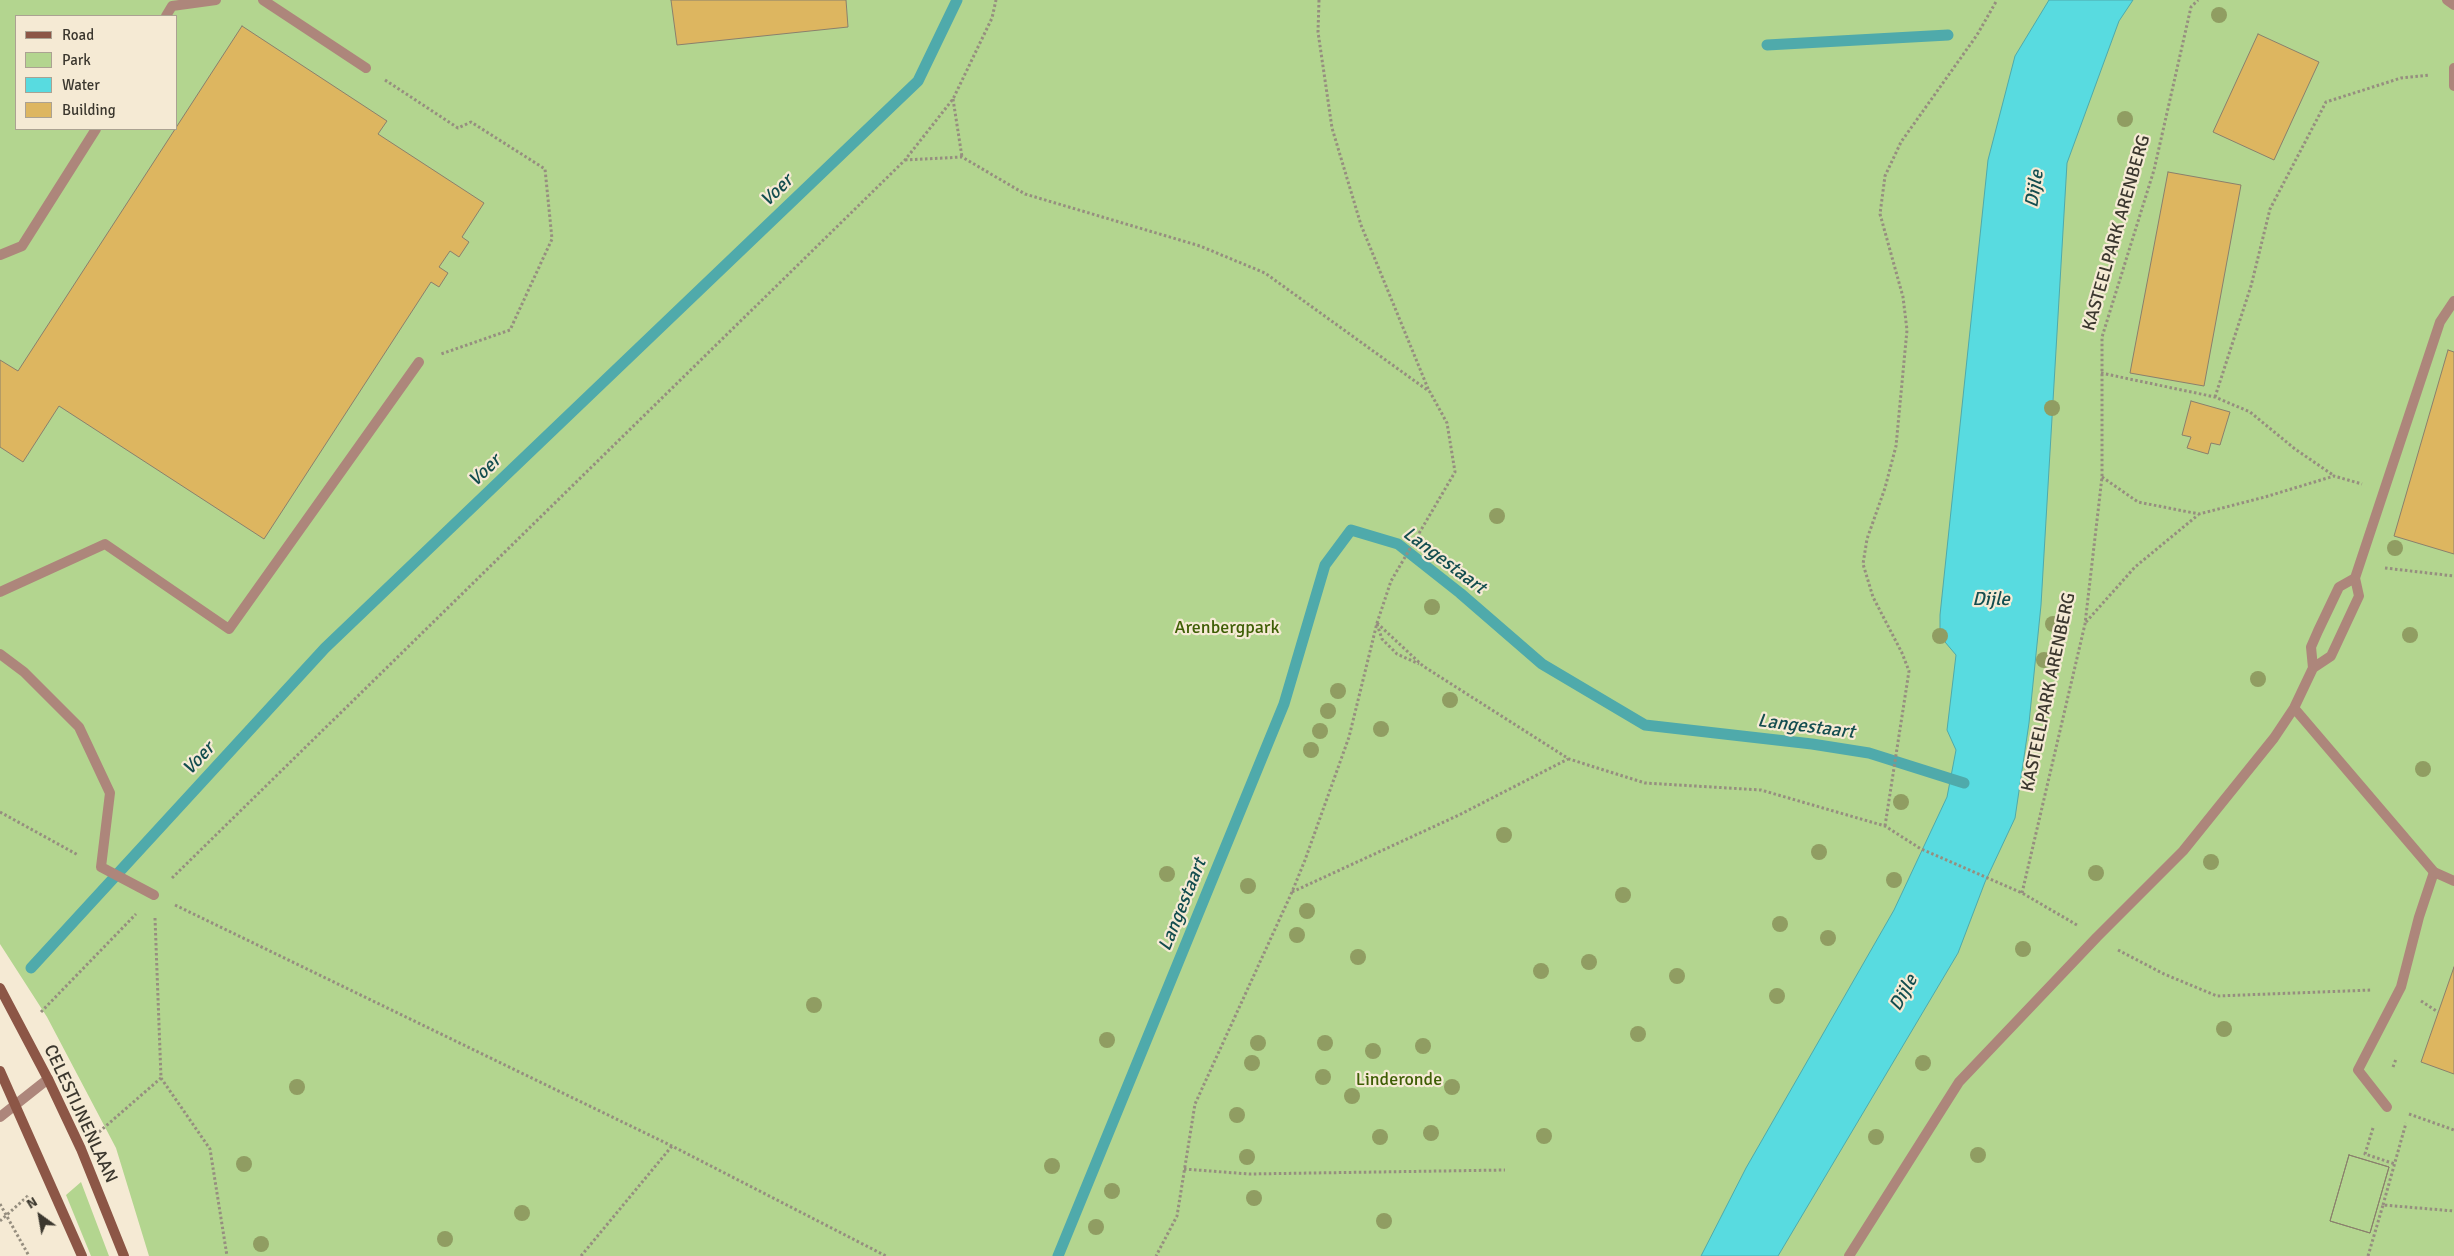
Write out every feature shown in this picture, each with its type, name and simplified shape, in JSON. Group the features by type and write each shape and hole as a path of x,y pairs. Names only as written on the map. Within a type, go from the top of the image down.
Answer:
{"street":[{"path":"167,15 172,6 216,0"},
{"path":"263,0 366,68"},
{"path":"2447,0 2454,5"},
{"path":"2453,71 2454,86"},
{"path":"0,255 22,246 95,130"},
{"path":"1849,1256 1959,1082 2182,851 2274,738 2294,708 2313,668 2330,656 2359,596 2355,578 2440,322 2454,301"},
{"path":"0,592 106,544 229,629 419,362"},
{"path":"2313,668 2311,647 2318,631 2339,587 2355,578"},
{"path":"0,654 24,672 79,727 110,792 101,867 154,895"},
{"path":"2294,708 2434,872 2454,881"},
{"path":"2386,1107 2358,1070 2401,987 2419,917 2434,872"},
{"name":"CELESTIJNENLAAN","path":"0,988 48,1079 88,1165 124,1256"},
{"path":"0,1071 82,1256"},
{"path":"0,1117 48,1079"}],"path":[{"path":"39,1014 154,895 905,160 953,99 992,18 996,0"},
{"path":"1156,1256 1177,1216 1195,1104 1292,892 1349,737 1377,623 1391,581 1455,472 1447,423 1430,392 1361,225 1332,128 1318,32 1320,0"},
{"path":"1885,826 1909,671 1902,653 1873,597 1863,564 1867,539 1885,488 1896,446 1907,330 1902,297 1880,214 1886,176 1901,142 1977,35 1997,0"},
{"name":"KASTEELPARK ARENBERG","path":"2022,894 2085,624 2102,477 2100,373 2102,337 2154,170 2191,7 2198,0"},
{"path":"366,68 458,128 471,122 545,169 552,238 510,330 419,362"},
{"path":"2215,397 2251,286 2270,209 2326,102 2401,78 2453,71"},
{"path":"953,99 962,157"},
{"path":"905,160 962,157 1025,194 1200,246 1265,273 1430,392"},
{"path":"2100,373 2215,397 2250,412 2295,449 2334,476 2384,491"},
{"path":"2085,624 2135,567 2199,514 2334,476"},
{"path":"2102,477 2138,502 2199,514"},
{"path":"2360,564 2454,576"},
{"path":"1377,623 1424,666"},
{"path":"1377,623 1382,639 1397,654 1424,666 1568,759 1645,783 1762,790 1885,826 1921,849 2022,894 2164,974 2217,996 2343,992 2401,987"},
{"path":"1292,892 1459,815 1568,759"},
{"path":"0,812 101,867"},
{"path":"154,895 161,1078 210,1149 227,1256"},
{"path":"154,895 672,1146 886,1256"},
{"path":"2393,1068 2396,1059"},
{"path":"103,1129 161,1078"},
{"path":"2386,1107 2454,1130"},
{"path":"2368,1256 2408,1114"},
{"path":"2375,1120 2364,1154 2395,1164"},
{"path":"581,1256 672,1146"},
{"path":"1184,1169 1249,1174 1505,1170"},
{"path":"0,1221 26,1198"},
{"path":"0,1204 30,1256"},
{"path":"2383,1205 2454,1211"}],"green space":[{"name":"Arenbergpark","path":"0,0 2454,0 2454,1256 149,1256 116,1148 47,1017 0,944"},
{"path":"81,1182 109,1256 91,1256 66,1195"}],"water":[{"name":"Dijle","path":"2049,0 2133,0 2119,21 2067,163 2041,605 2029,723 2015,818 1985,882 1958,953 1778,1256 1701,1256 1746,1168 1894,910 1947,797 1956,750 1947,730 1956,655 1940,636 1940,615 1988,160 2015,56"}],"building":[{"path":"671,0 846,0 848,27 677,45"},
{"path":"242,26 387,121 378,134 484,203 462,237 469,242 459,257 450,251 439,267 448,273 439,287 431,282 264,539 59,406 23,462 0,447 0,360 18,371 174,130 178,130 178,125"},
{"path":"2258,34 2319,62 2274,160 2213,132"},
{"path":"2168,172 2241,185 2204,386 2130,373"},
{"path":"2448,350 2454,352 2454,554 2394,536"},
{"path":"2191,401 2230,412 2220,445 2211,443 2208,454 2187,448 2191,437 2182,435"},
{"path":"2454,967 2454,1074 2421,1062"},
{"path":"2349,1155 2389,1167 2370,1233 2330,1221"},
{"path":"2349,1155 2389,1167 2370,1233 2330,1221"}],"waterway":[{"name":"Voer","path":"31,968 325,648 918,81 957,0"},
{"path":"1767,45 1948,35"},
{"name":"Langestaart","path":"1058,1256 1284,704 1325,565 1351,530 1398,544 1460,593 1542,664 1645,725 1812,744 1869,753 1964,783"}],"park label":[{"name":"Linderonde","path":"1399,1080"}]}
